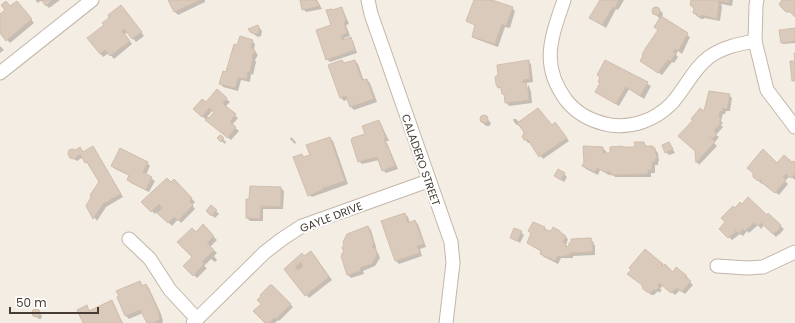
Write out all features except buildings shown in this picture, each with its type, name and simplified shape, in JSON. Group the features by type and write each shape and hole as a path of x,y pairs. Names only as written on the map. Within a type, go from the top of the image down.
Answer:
{"street":[{"path":"0,73 92,0"},
{"name":"CALADERO STREET","path":"368,0 371,14 428,181 451,242 453,264 446,323"},
{"path":"564,0 550,46 550,69 558,88 570,105 585,116 601,123 621,126 639,124 658,115 672,104 695,71 709,57 729,46 755,41"},
{"path":"757,0 755,41 767,90 795,127"},
{"name":"GAYLE DRIVE","path":"195,321 264,253 302,226 428,181"},
{"path":"129,239 150,259 170,290 195,321"},
{"path":"716,266 747,268 763,267 795,252"}]}
